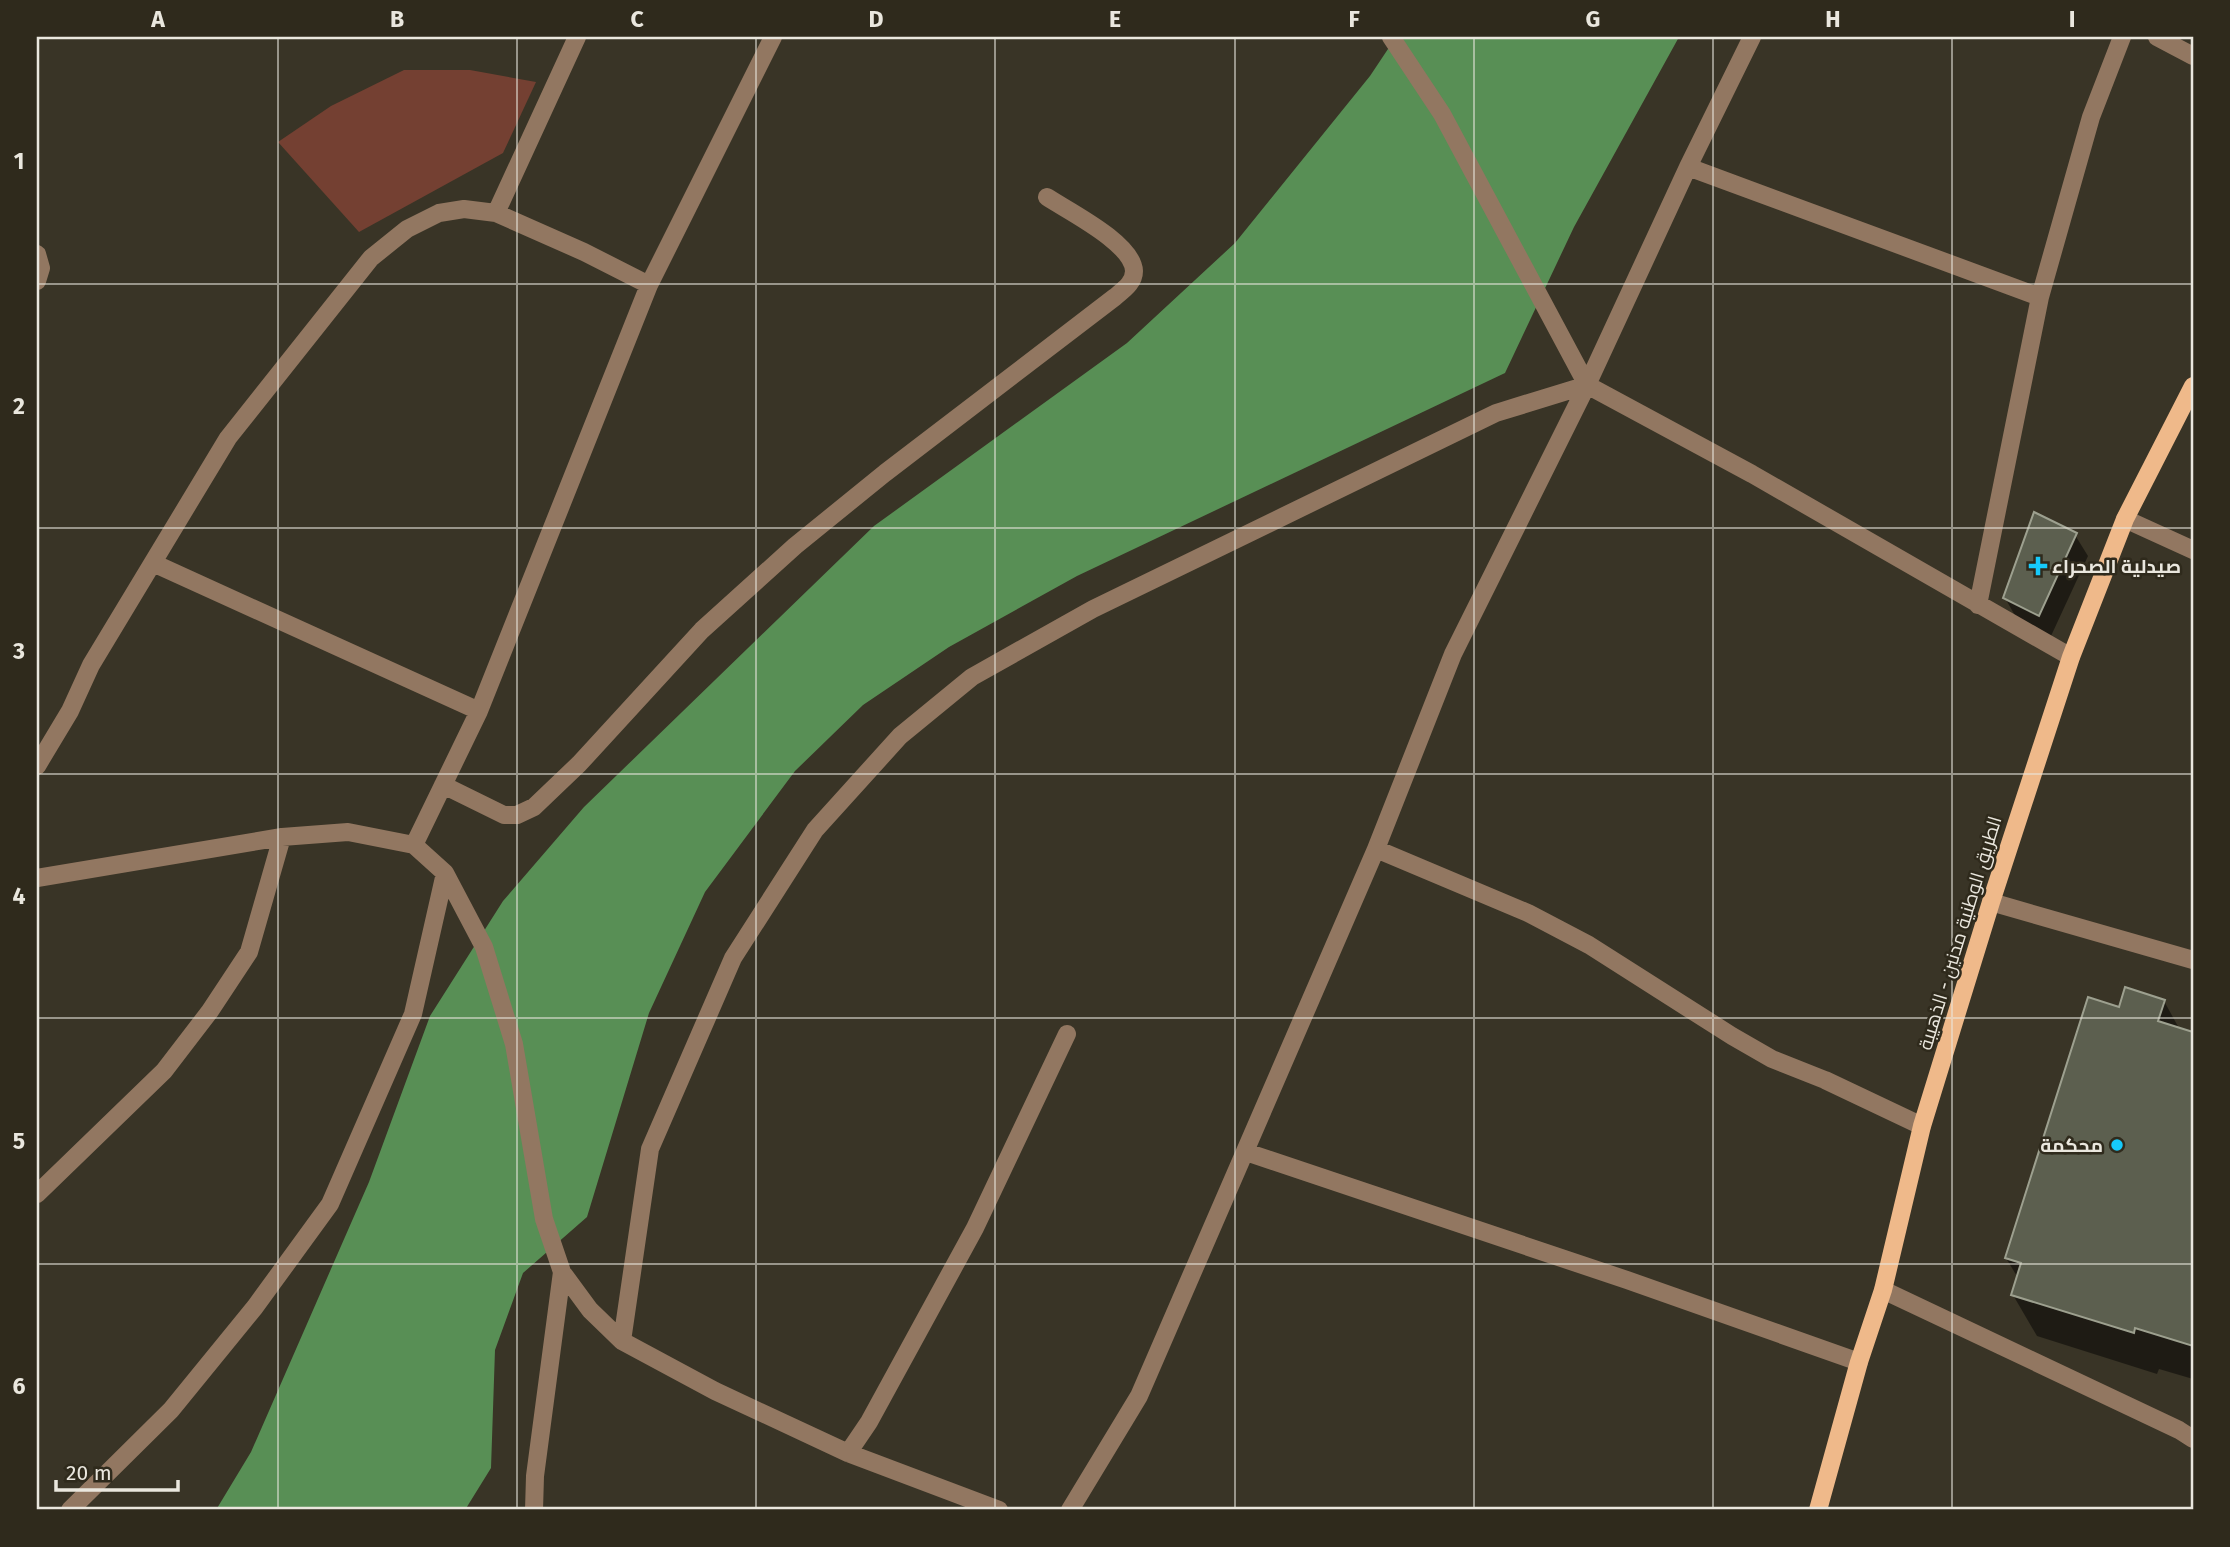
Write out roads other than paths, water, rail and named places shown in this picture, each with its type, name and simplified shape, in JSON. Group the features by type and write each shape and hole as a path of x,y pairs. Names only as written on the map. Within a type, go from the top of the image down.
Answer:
{"main road":[{"name":"الطريق الوطنية مدنين - الذهيبة","path":"1818,1510 1859,1362 1883,1290 1922,1126 2071,657 2125,519 2193,386"}],"street":[{"path":"496,212 577,37"},
{"path":"414,845 479,711 649,285 774,37"},
{"path":"1391,37 1442,114 1587,385 1752,474 2071,657"},
{"path":"1070,1510 1139,1396 1376,849 1452,654 1587,385 1688,167 1752,37"},
{"path":"1978,605 2040,298 2091,117 2122,37"},
{"path":"2157,37 2193,56"},
{"path":"1688,167 2040,298"},
{"path":"443,785 504,815 517,815 534,807 579,764 702,630 794,546 1131,283 1134,270 1128,254 1098,229 1047,197"},
{"path":"37,766 91,665 228,438 371,258 407,229 439,213 464,209 496,212 649,285"},
{"path":"37,254 41,268 37,281"},
{"path":"622,1341 650,1149 733,958 814,830 900,736 972,677 1093,609 1496,413 1587,385"},
{"path":"2125,519 2193,550"},
{"path":"153,563 479,711"},
{"path":"37,877 282,837 348,832 414,845 445,873 484,947 514,1044 544,1219 562,1272 590,1310 622,1341 715,1391 848,1453 999,1510"},
{"path":"37,1194 164,1071 210,1011 249,952 282,837"},
{"path":"1376,849 1528,913 1589,945 1772,1059 1825,1080 1922,1126"},
{"path":"69,1510 171,1410 255,1307 330,1204 413,1014 445,873"},
{"path":"1991,902 2193,960"},
{"path":"848,1453 869,1422 889,1381 975,1228 1068,1034"},
{"path":"1246,1152 1627,1280 1859,1362"},
{"path":"534,1510 535,1476 562,1272"},
{"path":"1883,1290 2193,1439"}],"place":[{"name":"صيدلية الصحراء","path":"2038,566"},
{"name":"محكمة","path":"2117,1145"}]}
